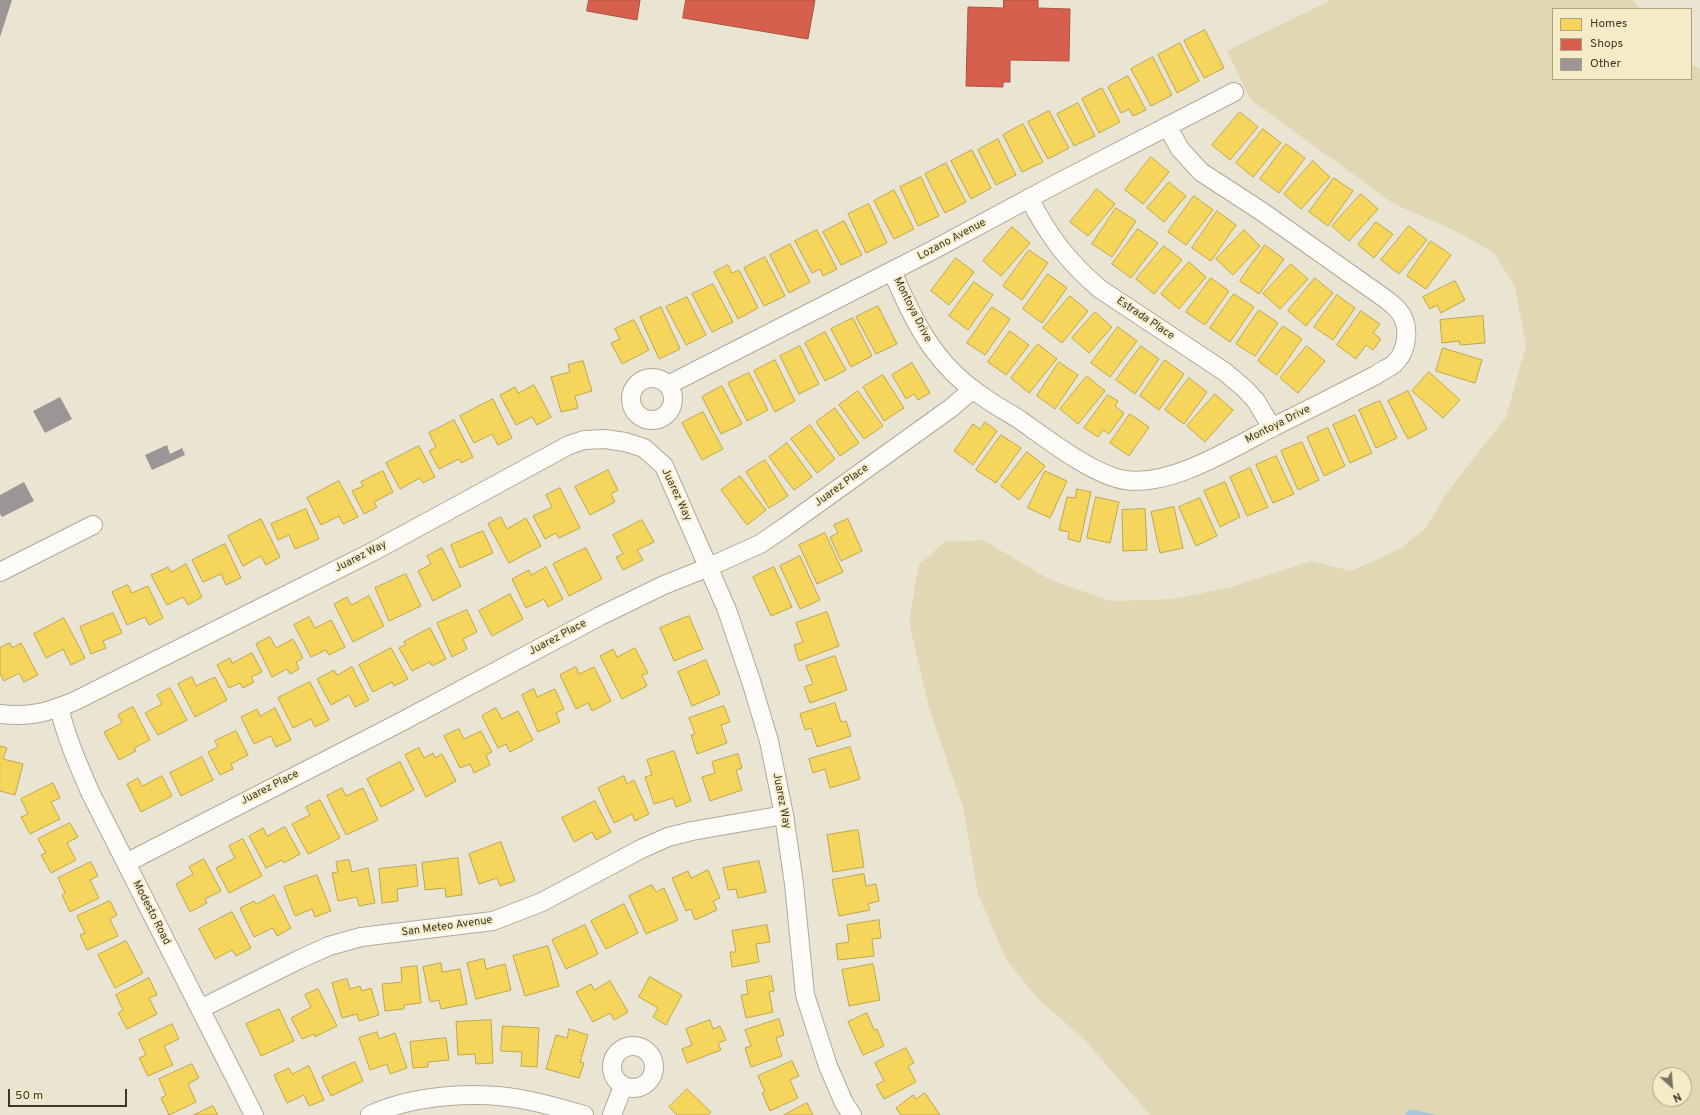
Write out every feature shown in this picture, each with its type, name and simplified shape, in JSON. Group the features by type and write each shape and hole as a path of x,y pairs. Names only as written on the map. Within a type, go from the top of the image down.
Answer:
{"street":[{"name":"Lozano Avenue","path":"668,385 892,271 1234,92"},
{"name":"Montoya Drive","path":"892,271 925,339 955,375 973,389 1080,461 1100,471 1124,480 1161,478 1203,463 1376,375 1394,364 1404,350 1406,334 1405,320 1398,310 1387,300 1261,211 1201,172 1180,149 1167,126"},
{"name":"Estrada Place","path":"1029,198 1054,241 1082,274 1100,289 1225,372 1245,389 1256,401 1272,428"},
{"name":"Juarez Place","path":"126,863 399,724 600,616 664,585 760,544 951,408 973,389"},
{"name":"Juarez Way","path":"0,714 26,716 51,711 75,701 374,550 569,445 584,440 605,439 625,442 644,448 664,466 727,610 751,681 769,741 784,815 794,884 806,996 816,1032 828,1066 844,1103 852,1115"},
{"path":"0,572 93,525"},
{"name":"Modesto Road","path":"60,707 63,722 78,765 90,792 254,1115"},
{"name":"San Meteo Avenue","path":"200,1009 329,946 361,937 494,921 542,902 641,849 668,837 692,831 784,815"},
{"path":"612,1115 623,1086"},
{"path":"370,1115 381,1110 420,1100 442,1097 487,1096 530,1100 584,1115"}],"shaded area":[{"path":"1331,0 1633,0 1640,8 1552,8 1552,80 1692,80 1692,65 1700,69 1700,1115 1439,1115 1410,1109 1404,1115 1150,1115 1085,1040 1038,999 1006,959 978,894 964,810 929,708 909,622 919,564 945,542 983,540 1051,580 1110,601 1175,599 1231,587 1311,561 1351,571 1398,550 1425,529 1446,494 1506,417 1526,346 1515,287 1495,254 1460,233 1394,204 1251,100 1227,51"}],"water":[{"path":"1410,1109 1438,1115 1404,1115"}],"building: Homes":[{"path":"1205,30 1224,68 1204,78 1184,41"},
{"path":"1180,43 1199,81 1177,93 1158,55"},
{"path":"1153,57 1172,95 1151,106 1131,69"},
{"path":"1128,76 1146,110 1133,116 1129,109 1121,113 1108,87"},
{"path":"1102,88 1120,122 1099,133 1082,99"},
{"path":"1078,103 1095,136 1074,146 1057,114"},
{"path":"1049,111 1069,148 1048,159 1028,122"},
{"path":"1240,112 1258,127 1230,160 1212,145"},
{"path":"1023,124 1043,162 1022,172 1003,135"},
{"path":"1263,129 1281,143 1253,177 1236,163"},
{"path":"998,139 1016,175 996,185 978,150"},
{"path":"1286,144 1305,158 1279,193 1260,179"},
{"path":"972,150 991,188 971,199 951,161"},
{"path":"1151,157 1169,172 1143,204 1125,190"},
{"path":"1313,161 1330,177 1301,209 1284,194"},
{"path":"946,163 966,202 945,213 925,174"},
{"path":"921,177 939,216 918,226 900,187"},
{"path":"1334,178 1353,191 1328,226 1309,212"},
{"path":"1169,182 1186,196 1164,222 1147,208"},
{"path":"1097,189 1115,204 1088,236 1070,222"},
{"path":"894,190 914,229 894,239 874,201"},
{"path":"1361,194 1378,209 1349,241 1332,226"},
{"path":"1194,196 1213,210 1186,245 1168,232"},
{"path":"869,204 887,243 866,253 848,214"},
{"path":"1116,208 1136,221 1112,257 1092,244"},
{"path":"1217,211 1236,225 1211,261 1192,248"},
{"path":"844,221 862,255 841,265 823,232"},
{"path":"1376,222 1393,234 1374,258 1358,245"},
{"path":"1409,226 1427,240 1399,274 1381,260"},
{"path":"1012,227 1030,243 1001,276 983,261"},
{"path":"1138,229 1158,243 1131,278 1112,264"},
{"path":"817,230 837,269 823,276 820,269 812,273 795,241"},
{"path":"1244,230 1260,246 1233,275 1216,259"},
{"path":"1431,241 1451,255 1426,289 1407,276"},
{"path":"790,244 810,282 789,293 770,255"},
{"path":"1265,245 1284,259 1259,294 1240,281"},
{"path":"1164,246 1182,260 1154,294 1136,279"},
{"path":"1029,250 1048,263 1022,300 1003,286"},
{"path":"765,257 785,296 764,306 744,268"},
{"path":"956,258 974,272 949,305 931,291"},
{"path":"1189,262 1206,277 1179,309 1161,294"},
{"path":"1291,264 1308,279 1280,309 1263,294"},
{"path":"728,265 732,273 739,270 758,308 738,319 714,272"},
{"path":"1048,274 1067,288 1042,323 1023,309"},
{"path":"1211,278 1229,291 1205,325 1186,312"},
{"path":"1315,278 1333,293 1306,326 1288,311"},
{"path":"1455,281 1465,300 1441,313 1437,305 1430,309 1423,297"},
{"path":"974,282 993,295 968,330 949,316"},
{"path":"713,284 733,322 712,332 692,294"},
{"path":"1234,294 1254,307 1230,342 1210,328"},
{"path":"1337,295 1355,308 1333,340 1314,327"},
{"path":"1070,296 1088,311 1062,343 1043,328"},
{"path":"687,297 706,335 686,345 666,307"},
{"path":"878,306 897,344 876,354 856,317"},
{"path":"661,307 680,349 659,359 640,317"},
{"path":"992,307 1010,319 985,355 967,343"},
{"path":"1259,310 1278,323 1255,356 1236,344"},
{"path":"1361,311 1380,324 1373,333 1381,339 1373,350 1366,345 1356,359 1337,345"},
{"path":"1095,312 1112,327 1089,353 1072,338"},
{"path":"1483,316 1485,343 1460,345 1459,341 1442,343 1440,320"},
{"path":"853,318 872,356 851,367 831,329"},
{"path":"634,320 649,350 622,364 611,343 620,339 615,329"},
{"path":"1283,326 1302,339 1277,375 1258,361"},
{"path":"1118,327 1137,341 1110,377 1091,363"},
{"path":"1010,331 1029,345 1006,375 988,362"},
{"path":"825,332 846,370 825,381 805,343"},
{"path":"1038,344 1057,359 1029,393 1011,378"},
{"path":"800,346 819,384 799,394 780,356"},
{"path":"1141,346 1159,359 1135,394 1116,380"},
{"path":"1307,346 1325,361 1298,393 1280,378"},
{"path":"1443,348 1482,360 1475,383 1436,371"},
{"path":"775,360 795,401 775,412 754,371"},
{"path":"1165,360 1184,374 1159,410 1140,396"},
{"path":"583,361 592,391 575,396 578,408 561,412 551,377 570,372 568,365"},
{"path":"1059,362 1078,375 1055,409 1037,396"},
{"path":"912,363 930,393 918,400 914,394 906,399 892,375"},
{"path":"1429,372 1460,400 1443,418 1412,391"},
{"path":"749,373 768,410 747,421 728,383"},
{"path":"883,375 904,408 884,421 863,387"},
{"path":"1087,376 1105,391 1078,424 1060,409"},
{"path":"1189,378 1207,392 1184,424 1165,410"},
{"path":"534,385 551,417 537,425 532,417 516,425 500,395 515,387 518,393"},
{"path":"722,386 742,424 721,434 702,397"},
{"path":"858,391 883,426 864,439 839,405"},
{"path":"1408,391 1427,429 1408,439 1388,401"},
{"path":"1215,394 1233,410 1205,442 1187,426"},
{"path":"1108,395 1118,401 1115,406 1124,413 1109,434 1103,430 1098,437 1084,428"},
{"path":"493,399 512,438 498,445 492,434 474,443 460,416"},
{"path":"1380,401 1397,438 1376,448 1359,410"},
{"path":"835,408 859,443 840,456 816,422"},
{"path":"703,412 723,449 702,460 682,423"},
{"path":"1130,414 1149,427 1129,456 1110,443"},
{"path":"1355,415 1372,453 1350,463 1333,425"},
{"path":"454,420 473,457 461,463 459,459 439,469 429,451 436,447 429,433"},
{"path":"985,422 997,431 973,465 954,451 973,424 980,429"},
{"path":"810,425 835,459 817,473 791,439"},
{"path":"1328,428 1345,466 1324,476 1307,437"},
{"path":"1001,435 1021,448 996,483 976,470"},
{"path":"1302,442 1319,480 1298,490 1281,451"},
{"path":"787,443 812,477 794,490 769,457"},
{"path":"419,446 435,477 423,483 420,478 400,489 386,463"},
{"path":"1027,452 1045,466 1019,500 1001,486"},
{"path":"1276,456 1294,494 1273,503 1256,465"},
{"path":"765,460 788,496 769,508 746,472"},
{"path":"1250,468 1268,507 1247,516 1230,477"},
{"path":"608,470 618,490 611,494 615,502 590,515 575,487"},
{"path":"383,471 393,492 374,502 377,507 364,514 352,491 363,486 361,482"},
{"path":"1045,471 1067,481 1050,518 1028,508"},
{"path":"740,476 766,510 747,525 721,490"},
{"path":"339,481 358,517 343,524 339,516 321,525 307,498"},
{"path":"1225,482 1240,517 1220,527 1204,491"},
{"path":"560,488 580,528 559,538 556,533 545,539 533,516 552,507 546,495"},
{"path":"1077,489 1091,492 1080,542 1068,539 1069,532 1059,530 1067,497 1075,498"},
{"path":"1096,497 1119,502 1110,543 1087,538"},
{"path":"1200,498 1217,536 1196,546 1179,507"},
{"path":"1174,507 1183,548 1160,553 1151,512"},
{"path":"306,509 319,539 295,549 289,535 278,540 271,524"},
{"path":"1145,509 1147,550 1123,551 1122,510"},
{"path":"501,517 507,529 526,518 541,546 509,563 488,524"},
{"path":"261,519 280,557 266,565 261,556 243,566 228,536"},
{"path":"848,519 862,551 841,561 830,537 838,533 834,525"},
{"path":"642,520 654,542 637,550 643,560 623,570 616,557 623,554 613,535"},
{"path":"483,531 493,553 460,568 451,545"},
{"path":"825,533 843,572 817,584 799,545"},
{"path":"225,544 241,578 226,585 221,574 203,582 192,560"},
{"path":"442,548 461,586 433,601 418,571 431,564 427,556"},
{"path":"586,548 602,579 569,596 553,564"},
{"path":"800,556 820,600 800,609 780,566"},
{"path":"186,564 202,597 188,605 183,597 167,605 151,575 168,567 171,572"},
{"path":"546,567 563,599 548,607 544,599 526,608 512,579 529,570 531,575"},
{"path":"774,567 792,607 771,616 753,577"},
{"path":"406,574 421,606 389,621 375,588"},
{"path":"128,585 132,593 148,586 163,618 149,625 145,617 127,625 112,592"},
{"path":"510,594 523,619 492,636 479,611"},
{"path":"369,596 384,626 353,642 334,604 347,597 351,605"},
{"path":"467,610 477,632 463,639 467,649 452,657 437,623"},
{"path":"827,612 839,646 799,661 794,645 803,642 796,623"},
{"path":"113,613 122,633 103,641 106,648 91,654 80,627"},
{"path":"689,616 703,649 674,661 660,628"},
{"path":"309,617 315,628 331,620 345,647 329,655 326,650 311,657 294,625"},
{"path":"64,618 85,658 71,665 63,649 46,658 34,634"},
{"path":"430,628 446,659 432,666 430,662 412,671 399,648 406,644 404,642"},
{"path":"270,637 276,648 293,639 303,658 296,662 299,669 290,674 287,669 272,677 256,644"},
{"path":"10,643 12,648 21,643 38,675 24,682 19,673 4,681 0,674 0,648"},
{"path":"391,648 408,679 394,686 392,682 373,692 359,665"},
{"path":"635,648 648,673 642,675 647,686 622,699 600,656 613,649 617,657"},
{"path":"252,653 262,672 251,677 254,682 243,688 240,683 229,688 217,665 230,658 232,663"},
{"path":"835,656 847,690 810,703 804,687 813,684 806,666"},
{"path":"706,660 720,694 692,706 678,672"},
{"path":"352,667 369,700 355,707 349,695 331,705 317,679 334,670 337,675"},
{"path":"576,667 579,674 594,667 611,701 592,711 588,703 576,709 560,675"},
{"path":"192,677 196,686 215,677 227,700 195,717 178,684"},
{"path":"310,682 329,720 315,727 311,719 293,728 278,698"},
{"path":"170,688 187,720 158,735 145,713 162,704 157,695"},
{"path":"534,689 537,697 555,689 564,709 556,713 560,722 538,732 522,695"},
{"path":"835,703 841,722 846,721 851,736 817,747 811,728 805,730 800,714"},
{"path":"724,706 730,722 721,725 727,743 697,754 691,735 695,734 689,718"},
{"path":"133,707 150,740 134,748 136,751 119,760 104,732 122,723 118,715"},
{"path":"275,708 291,740 276,747 271,736 254,744 241,717 257,709 260,716"},
{"path":"496,708 502,719 518,711 533,740 510,752 506,744 498,748 482,716"},
{"path":"459,729 464,739 481,731 492,752 486,755 490,765 474,773 470,764 460,768 444,736"},
{"path":"236,731 248,755 231,764 233,769 220,775 208,752 218,747 215,741"},
{"path":"0,746 7,748 3,759 23,764 15,795 0,791"},
{"path":"850,747 860,779 830,788 825,769 813,773 809,759"},
{"path":"419,748 424,758 433,753 435,758 442,754 456,781 426,797 405,755"},
{"path":"674,751 691,801 676,807 673,798 654,804 645,777 652,775 647,760"},
{"path":"738,754 742,768 736,770 742,790 710,801 702,777 715,773 712,762"},
{"path":"202,757 213,780 181,796 170,773"},
{"path":"400,762 414,790 381,807 367,779"},
{"path":"162,776 172,796 141,812 127,784 138,778 142,786"},
{"path":"624,776 627,784 634,780 649,814 635,821 632,814 614,823 598,788"},
{"path":"53,783 60,798 51,802 60,819 30,834 21,817 28,814 21,799"},
{"path":"342,788 346,796 363,788 378,820 346,835 327,796"},
{"path":"320,800 340,838 308,854 292,824 310,815 306,807"},
{"path":"595,801 611,832 596,840 592,832 574,842 562,818"},
{"path":"70,823 78,837 67,843 76,860 51,873 41,855 46,853 38,839"},
{"path":"285,827 300,854 284,863 282,860 266,868 249,836 263,828 267,836"},
{"path":"858,830 864,867 833,872 827,835"},
{"path":"243,839 262,876 229,893 216,868 235,858 229,846"},
{"path":"501,842 515,881 500,886 497,878 479,884 469,854"},
{"path":"458,858 462,895 446,897 445,888 425,890 422,863"},
{"path":"204,859 221,891 205,899 207,903 190,912 176,884 193,874 189,867"},
{"path":"349,860 352,872 368,868 375,903 359,906 357,897 338,901 332,873 338,872 336,862"},
{"path":"759,861 766,892 738,898 736,889 728,890 723,868"},
{"path":"91,862 98,876 90,880 99,898 70,912 62,895 65,893 58,878"},
{"path":"416,865 418,886 397,889 398,901 382,903 379,869"},
{"path":"708,870 720,898 713,901 717,910 695,920 691,909 686,911 672,878 688,871 691,878"},
{"path":"864,874 866,886 876,884 879,901 868,904 870,910 839,916 832,880"},
{"path":"317,875 331,911 315,917 312,909 295,916 284,887"},
{"path":"652,885 656,892 664,888 678,920 646,934 629,896"},
{"path":"274,895 291,928 277,936 273,928 254,937 240,908 254,901 256,904"},
{"path":"110,901 117,915 110,919 118,936 87,950 80,935 85,933 77,916"},
{"path":"624,904 638,933 606,949 591,921"},
{"path":"232,912 251,948 236,956 232,950 215,959 199,929"},
{"path":"879,920 881,938 872,939 874,956 838,960 836,944 849,942 847,925"},
{"path":"585,925 598,954 566,969 552,940"},
{"path":"767,925 770,942 756,944 759,962 732,967 730,952 736,952 732,931"},
{"path":"126,941 143,973 115,988 98,955"},
{"path":"548,946 559,986 525,996 513,956"},
{"path":"484,959 486,969 505,964 511,990 476,999 467,963"},
{"path":"441,963 442,972 460,969 467,1004 441,1009 439,1000 430,1002 423,967"},
{"path":"873,964 880,1000 849,1006 842,970"},
{"path":"417,966 421,1003 404,1005 404,1009 385,1011 382,984 402,982 401,968"},
{"path":"771,976 774,991 769,992 773,1012 746,1018 741,995 748,994 746,981"},
{"path":"650,977 682,995 666,1025 653,1017 658,1008 639,997"},
{"path":"149,978 157,995 149,998 157,1014 127,1029 118,1013 123,1010 116,995"},
{"path":"347,979 350,989 360,986 362,991 371,988 379,1015 359,1021 357,1014 342,1018 332,983"},
{"path":"610,981 628,1012 614,1020 610,1013 593,1022 576,992 591,984 594,990"},
{"path":"318,989 337,1026 315,1037 314,1034 302,1039 291,1018 311,1007 305,995"},
{"path":"279,1009 294,1041 261,1056 246,1024"},
{"path":"867,1013 874,1030 877,1029 884,1046 863,1055 848,1022"},
{"path":"779,1019 784,1035 776,1038 782,1056 751,1067 745,1048 751,1046 745,1030"},
{"path":"491,1020 493,1063 476,1064 475,1054 458,1055 456,1022"},
{"path":"710,1020 713,1029 720,1026 726,1040 718,1043 721,1050 687,1063 682,1049 692,1045 686,1029"},
{"path":"172,1024 179,1039 164,1046 173,1065 148,1076 139,1058 146,1055 139,1040"},
{"path":"503,1026 539,1028 537,1067 521,1066 522,1052 501,1051"},
{"path":"569,1029 588,1035 580,1062 584,1063 579,1078 546,1069 556,1035 567,1038"},
{"path":"377,1032 379,1039 395,1033 407,1068 390,1074 387,1064 370,1070 359,1038"},
{"path":"446,1038 449,1060 428,1062 428,1067 413,1068 410,1042"},
{"path":"906,1048 914,1063 908,1066 916,1082 884,1099 876,1085 884,1081 875,1063"},
{"path":"792,1061 799,1076 790,1080 798,1098 770,1111 762,1093 765,1092 758,1076"},
{"path":"355,1062 363,1081 331,1096 322,1077"},
{"path":"192,1064 199,1078 188,1084 196,1102 169,1115 161,1098 166,1095 159,1079"},
{"path":"309,1066 324,1100 309,1106 304,1095 287,1103 274,1075 289,1068 292,1074"},
{"path":"687,1089 711,1112 708,1115 677,1115 669,1107"},
{"path":"925,1093 940,1115 901,1115 896,1108 913,1095 916,1099"},
{"path":"807,1103 813,1115 784,1115"},
{"path":"213,1106 218,1115 194,1115"}],"building: Shops":[{"path":"589,0 640,0 637,20 587,11"},
{"path":"686,0 815,0 808,39 683,18"},
{"path":"1004,0 1038,0 1038,8 1070,9 1069,61 1010,60 1010,82 1003,82 1003,87 966,86 968,7 1003,8"}],"building: Other":[{"path":"0,0 12,0 0,37"},
{"path":"60,397 72,419 45,433 33,411"},
{"path":"167,445 170,454 182,448 185,455 152,470 145,455"},
{"path":"24,482 34,501 2,517 0,514 0,495"}]}
